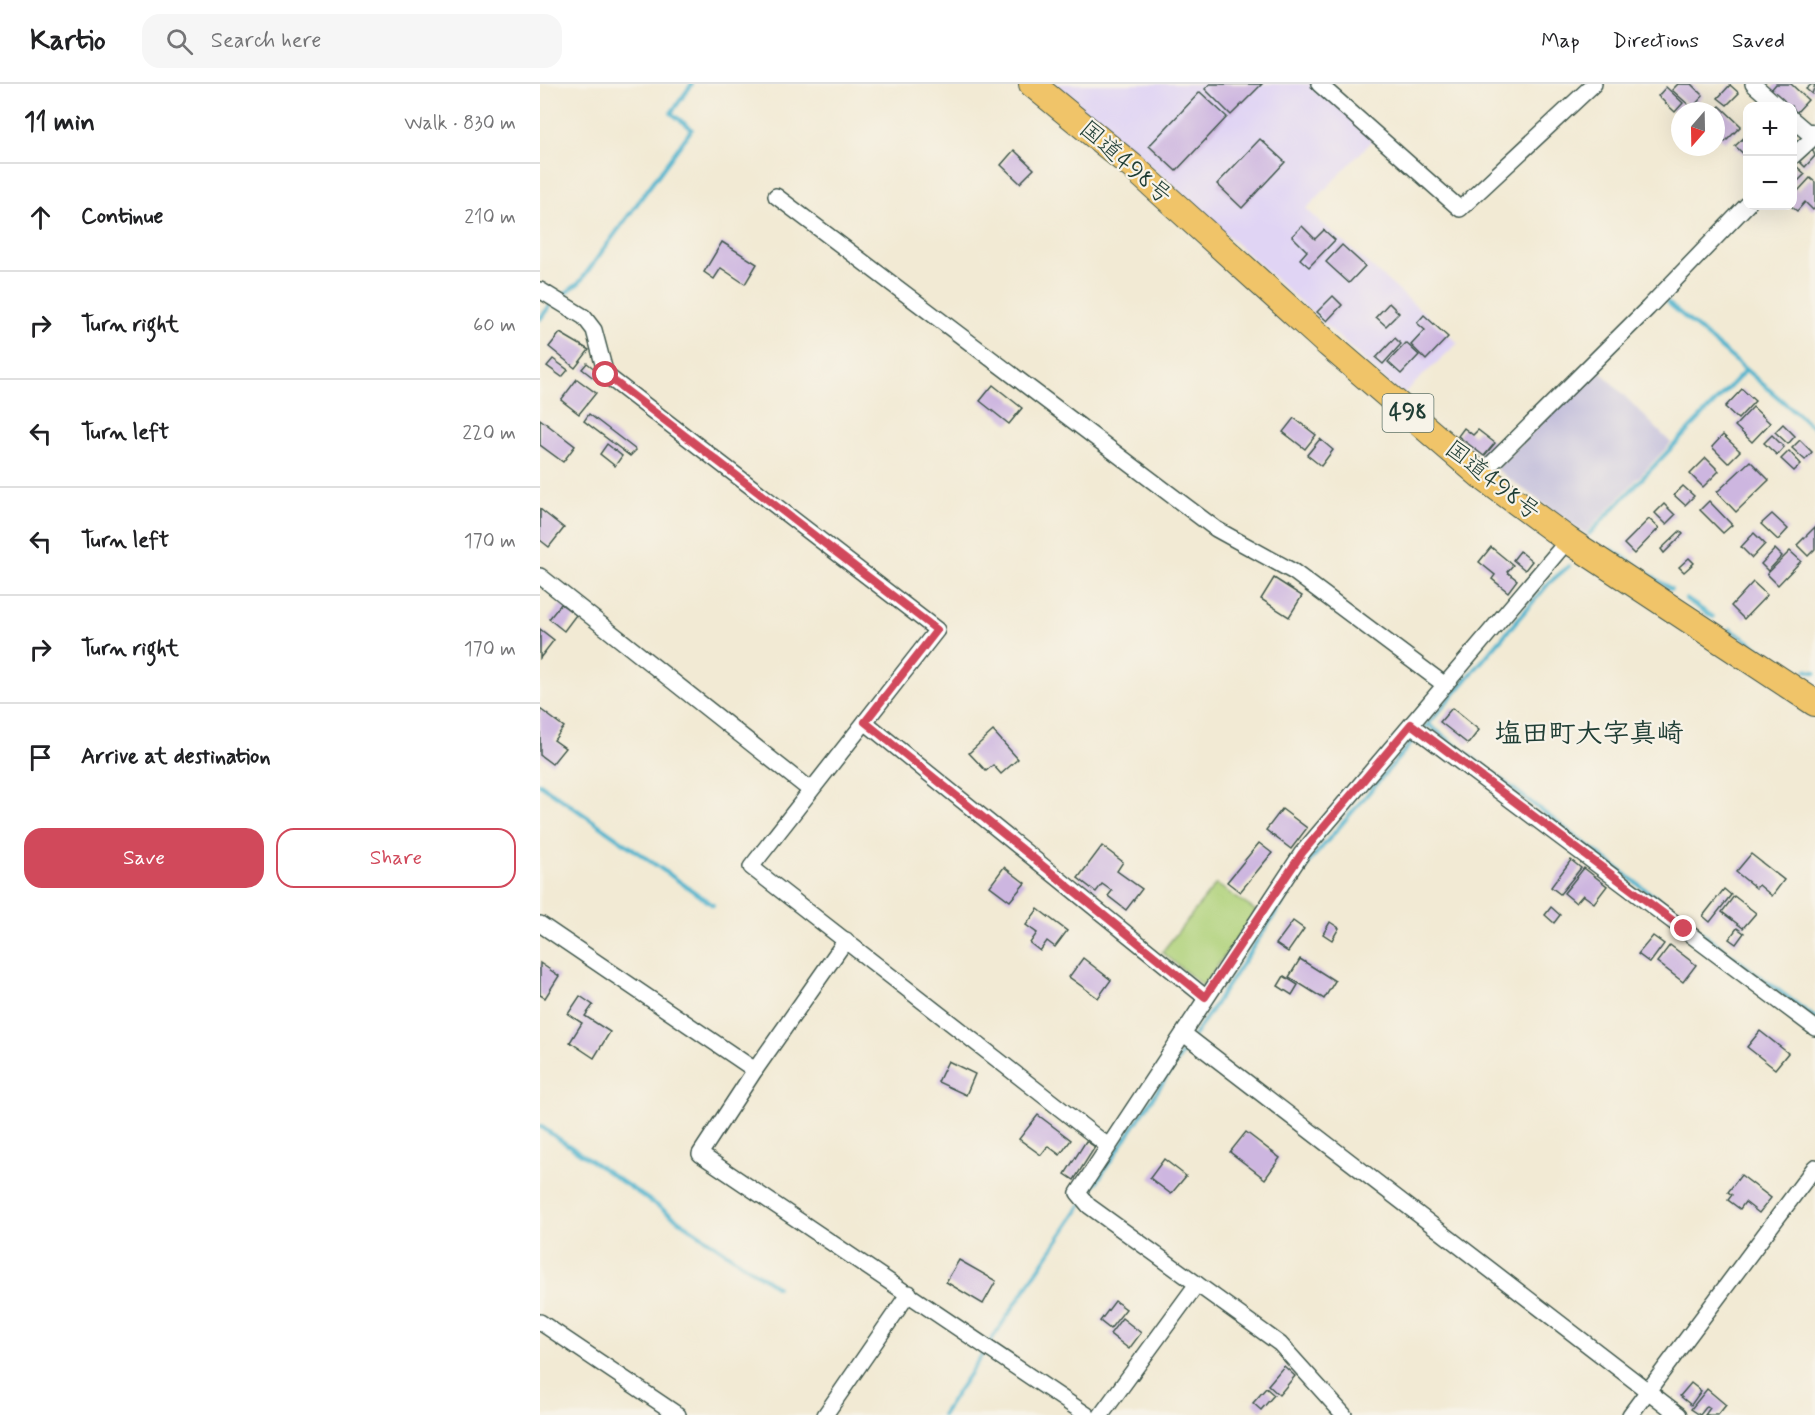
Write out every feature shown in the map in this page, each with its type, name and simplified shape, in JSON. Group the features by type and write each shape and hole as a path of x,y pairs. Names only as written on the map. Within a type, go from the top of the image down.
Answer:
{"highway":[{"name":"国道498号","path":"1032,84 1133,167 1328,344 1480,475 1568,540 1815,703"}],"street":[{"path":"1319,84 1460,209 1594,84"},
{"path":"1753,84 1773,102"},
{"path":"1793,156 1815,134 1806,131 1797,123"},
{"path":"776,196 1216,529 1294,573 1445,685"},
{"path":"1480,475 1648,308 1743,209"},
{"path":"542,296 563,304 584,317 594,330 606,375 937,630 751,867 1108,1146"},
{"path":"1344,1415 1280,1344 1089,1206 1078,1193 1302,853 1568,540"},
{"path":"540,576 810,790"},
{"path":"865,722 1205,997"},
{"path":"1411,724 1815,1028"},
{"path":"540,924 754,1070"},
{"path":"846,939 754,1070 700,1154 1087,1415"},
{"path":"1184,1034 1679,1415"},
{"path":"1630,1415 1815,1167"},
{"path":"1101,1415 1197,1284"},
{"path":"825,1415 909,1293"},
{"path":"540,1322 678,1415"}],"shaded area":[{"path":"1052,84 1312,84 1375,138 1306,209 1458,343 1402,395 1172,184"},
{"path":"1597,368 1671,443 1585,534 1496,469"}],"green space":[{"path":"1216,884 1256,911 1203,986 1162,952"}],"building":[{"path":"1210,84 1262,84 1231,115 1205,89"},
{"path":"1678,84 1691,84 1703,96 1698,102 1685,102 1672,90"},
{"path":"1776,84 1791,84 1808,100 1797,112 1797,102 1784,102 1771,90"},
{"path":"1812,84 1815,85 1812,94 1806,89"},
{"path":"1730,85 1739,93 1727,105 1718,98"},
{"path":"1666,87 1682,102 1671,102 1671,108 1658,96"},
{"path":"1200,92 1227,117 1176,171 1149,146"},
{"path":"1725,111 1741,126 1725,142"},
{"path":"1260,139 1285,162 1242,208 1217,184"},
{"path":"1743,139 1743,153 1735,146"},
{"path":"1812,148 1815,156 1805,167 1799,161"},
{"path":"1014,150 1034,169 1020,183 1001,165"},
{"path":"1797,167 1805,174 1797,182"},
{"path":"1810,178 1815,182 1815,208 1813,210 1805,202 1796,210 1798,191"},
{"path":"1302,226 1315,239 1324,230 1335,240 1309,267 1300,259 1307,251 1292,236"},
{"path":"722,242 757,264 745,284 721,268 714,279 704,272"},
{"path":"1342,245 1365,266 1349,283 1326,262"},
{"path":"1333,296 1342,305 1327,321 1317,312"},
{"path":"1389,303 1399,313 1386,326 1376,317"},
{"path":"1424,315 1448,337 1426,360 1411,345 1425,330 1417,323"},
{"path":"560,333 589,350 575,368 549,347"},
{"path":"1395,338 1401,344 1383,364 1376,358"},
{"path":"1406,343 1419,355 1401,374 1388,362"},
{"path":"553,359 568,370 562,377 547,366"},
{"path":"587,363 600,373 595,379 582,369"},
{"path":"577,379 596,393 579,414 561,400"},
{"path":"993,385 1022,408 1009,424 980,401"},
{"path":"1742,389 1755,401 1738,419 1725,407"},
{"path":"1753,407 1770,423 1752,442 1735,426"},
{"path":"589,414 636,450 630,456 584,421"},
{"path":"1294,418 1316,435 1305,449 1283,432"},
{"path":"540,419 575,446 563,462 540,445"},
{"path":"1783,424 1795,436 1788,444 1775,432"},
{"path":"1464,428 1473,435 1478,430 1495,443 1484,456 1458,436"},
{"path":"1723,435 1740,451 1728,463 1712,447"},
{"path":"1772,435 1784,447 1777,455 1764,443"},
{"path":"1320,439 1333,450 1321,466 1307,455"},
{"path":"1800,440 1812,452 1805,460 1792,448"},
{"path":"607,444 622,456 615,466 600,454"},
{"path":"1789,451 1801,464 1794,471 1781,459"},
{"path":"1706,458 1719,471 1703,487 1690,474"},
{"path":"1750,461 1769,480 1736,512 1717,492"},
{"path":"1683,486 1694,496 1685,505 1674,495"},
{"path":"1709,501 1732,525 1723,533 1700,510"},
{"path":"1664,504 1675,515 1666,524 1655,513"},
{"path":"540,509 564,528 549,547 540,540"},
{"path":"1772,514 1788,529 1778,540 1761,524"},
{"path":"1649,519 1659,528 1634,554 1624,544"},
{"path":"1815,527 1815,549 1808,556 1797,545"},
{"path":"1680,531 1683,534 1664,553 1661,549"},
{"path":"1754,533 1765,544 1752,558 1741,547"},
{"path":"1491,547 1513,565 1507,572 1517,580 1508,592 1492,579 1495,575 1479,562"},
{"path":"1775,549 1782,556 1768,571 1761,564"},
{"path":"1520,551 1532,561 1525,570 1513,560"},
{"path":"1790,551 1801,561 1778,585 1767,574"},
{"path":"1689,558 1694,563 1684,572 1679,567"},
{"path":"1274,578 1302,596 1289,617 1261,599"},
{"path":"1753,582 1767,595 1744,619 1731,606"},
{"path":"561,604 576,615 564,631 549,619"},
{"path":"540,629 554,640 540,658"},
{"path":"1452,708 1479,730 1468,744 1440,722"},
{"path":"540,709 564,727 554,740 565,748 552,764 540,755"},
{"path":"993,731 1018,759 1001,774 993,765 986,771 969,753"},
{"path":"1282,809 1307,828 1291,849 1266,830"},
{"path":"1259,843 1272,853 1240,892 1227,882"},
{"path":"1102,846 1123,862 1117,871 1142,889 1126,910 1108,896 1112,891 1102,884 1096,892 1078,878"},
{"path":"1751,854 1784,880 1772,896 1759,885 1756,888 1736,872"},
{"path":"1571,860 1581,868 1560,894 1551,887"},
{"path":"1004,867 1025,883 1010,901 990,886"},
{"path":"1584,868 1607,886 1594,903 1583,895 1576,903 1564,893"},
{"path":"1724,889 1731,895 1710,922 1703,916"},
{"path":"1734,896 1756,913 1743,928 1722,912"},
{"path":"1551,907 1560,915 1554,923 1545,915"},
{"path":"1038,909 1067,931 1055,947 1047,941 1040,951 1030,943 1037,933 1026,925"},
{"path":"1293,921 1304,929 1288,952 1276,944"},
{"path":"1330,922 1339,928 1332,940 1323,934"},
{"path":"1737,928 1744,933 1736,944 1729,939"},
{"path":"1653,936 1664,944 1650,963 1638,954"},
{"path":"1670,945 1696,965 1683,982 1657,962"},
{"path":"1083,958 1111,980 1098,998 1069,977"},
{"path":"1300,959 1335,981 1324,999 1289,977"},
{"path":"540,963 559,976 545,998 540,995"},
{"path":"1284,976 1298,985 1292,995 1278,986"},
{"path":"580,996 593,1005 585,1016 610,1032 594,1058 570,1042 582,1023 568,1014"},
{"path":"1760,1031 1788,1053 1775,1069 1747,1047"},
{"path":"948,1061 975,1074 966,1095 938,1082"},
{"path":"1038,1115 1071,1140 1060,1155 1048,1146 1041,1155 1019,1139"},
{"path":"1246,1132 1280,1158 1265,1179 1230,1152"},
{"path":"1086,1141 1095,1147 1074,1180 1065,1174"},
{"path":"1164,1159 1186,1176 1171,1194 1150,1178"},
{"path":"1741,1175 1771,1198 1759,1213 1745,1202 1740,1209 1728,1200 1732,1195 1728,1192"},
{"path":"959,1260 996,1281 983,1304 946,1282"},
{"path":"1115,1301 1126,1309 1110,1329 1100,1321"},
{"path":"1122,1318 1141,1333 1129,1349 1110,1334"},
{"path":"1284,1366 1295,1376 1279,1395 1268,1385"},
{"path":"1691,1383 1701,1391 1691,1405 1680,1396"},
{"path":"1266,1388 1274,1395 1261,1410 1253,1403"},
{"path":"1707,1389 1726,1405 1718,1415 1705,1415 1710,1408 1707,1406 1700,1415 1691,1409"}],"waterway":[{"path":"560,297 579,283 692,129 671,113 692,84"},
{"path":"1667,302 1815,429"},
{"path":"540,319 552,303"},
{"path":"1589,534 1746,370"},
{"path":"1611,549 1671,589"},
{"path":"1424,729 1550,582 1569,566"},
{"path":"1686,599 1713,617"},
{"path":"1730,629 1784,665"},
{"path":"1806,670 1815,673"},
{"path":"1428,724 1684,919"},
{"path":"1194,1036 1311,860 1419,734"},
{"path":"540,784 713,905"},
{"path":"1693,926 1815,1018"},
{"path":"1086,1198 1190,1042"},
{"path":"540,1126 777,1287"},
{"path":"988,1345 1082,1204"},
{"path":"942,1415 984,1352"}],"district":[{"name":"塩田町大字真崎","path":"1589,734"}],"route":[{"path":"606,375 937,630 865,722 1205,997 1302,853 1411,724 1684,929"}]}
